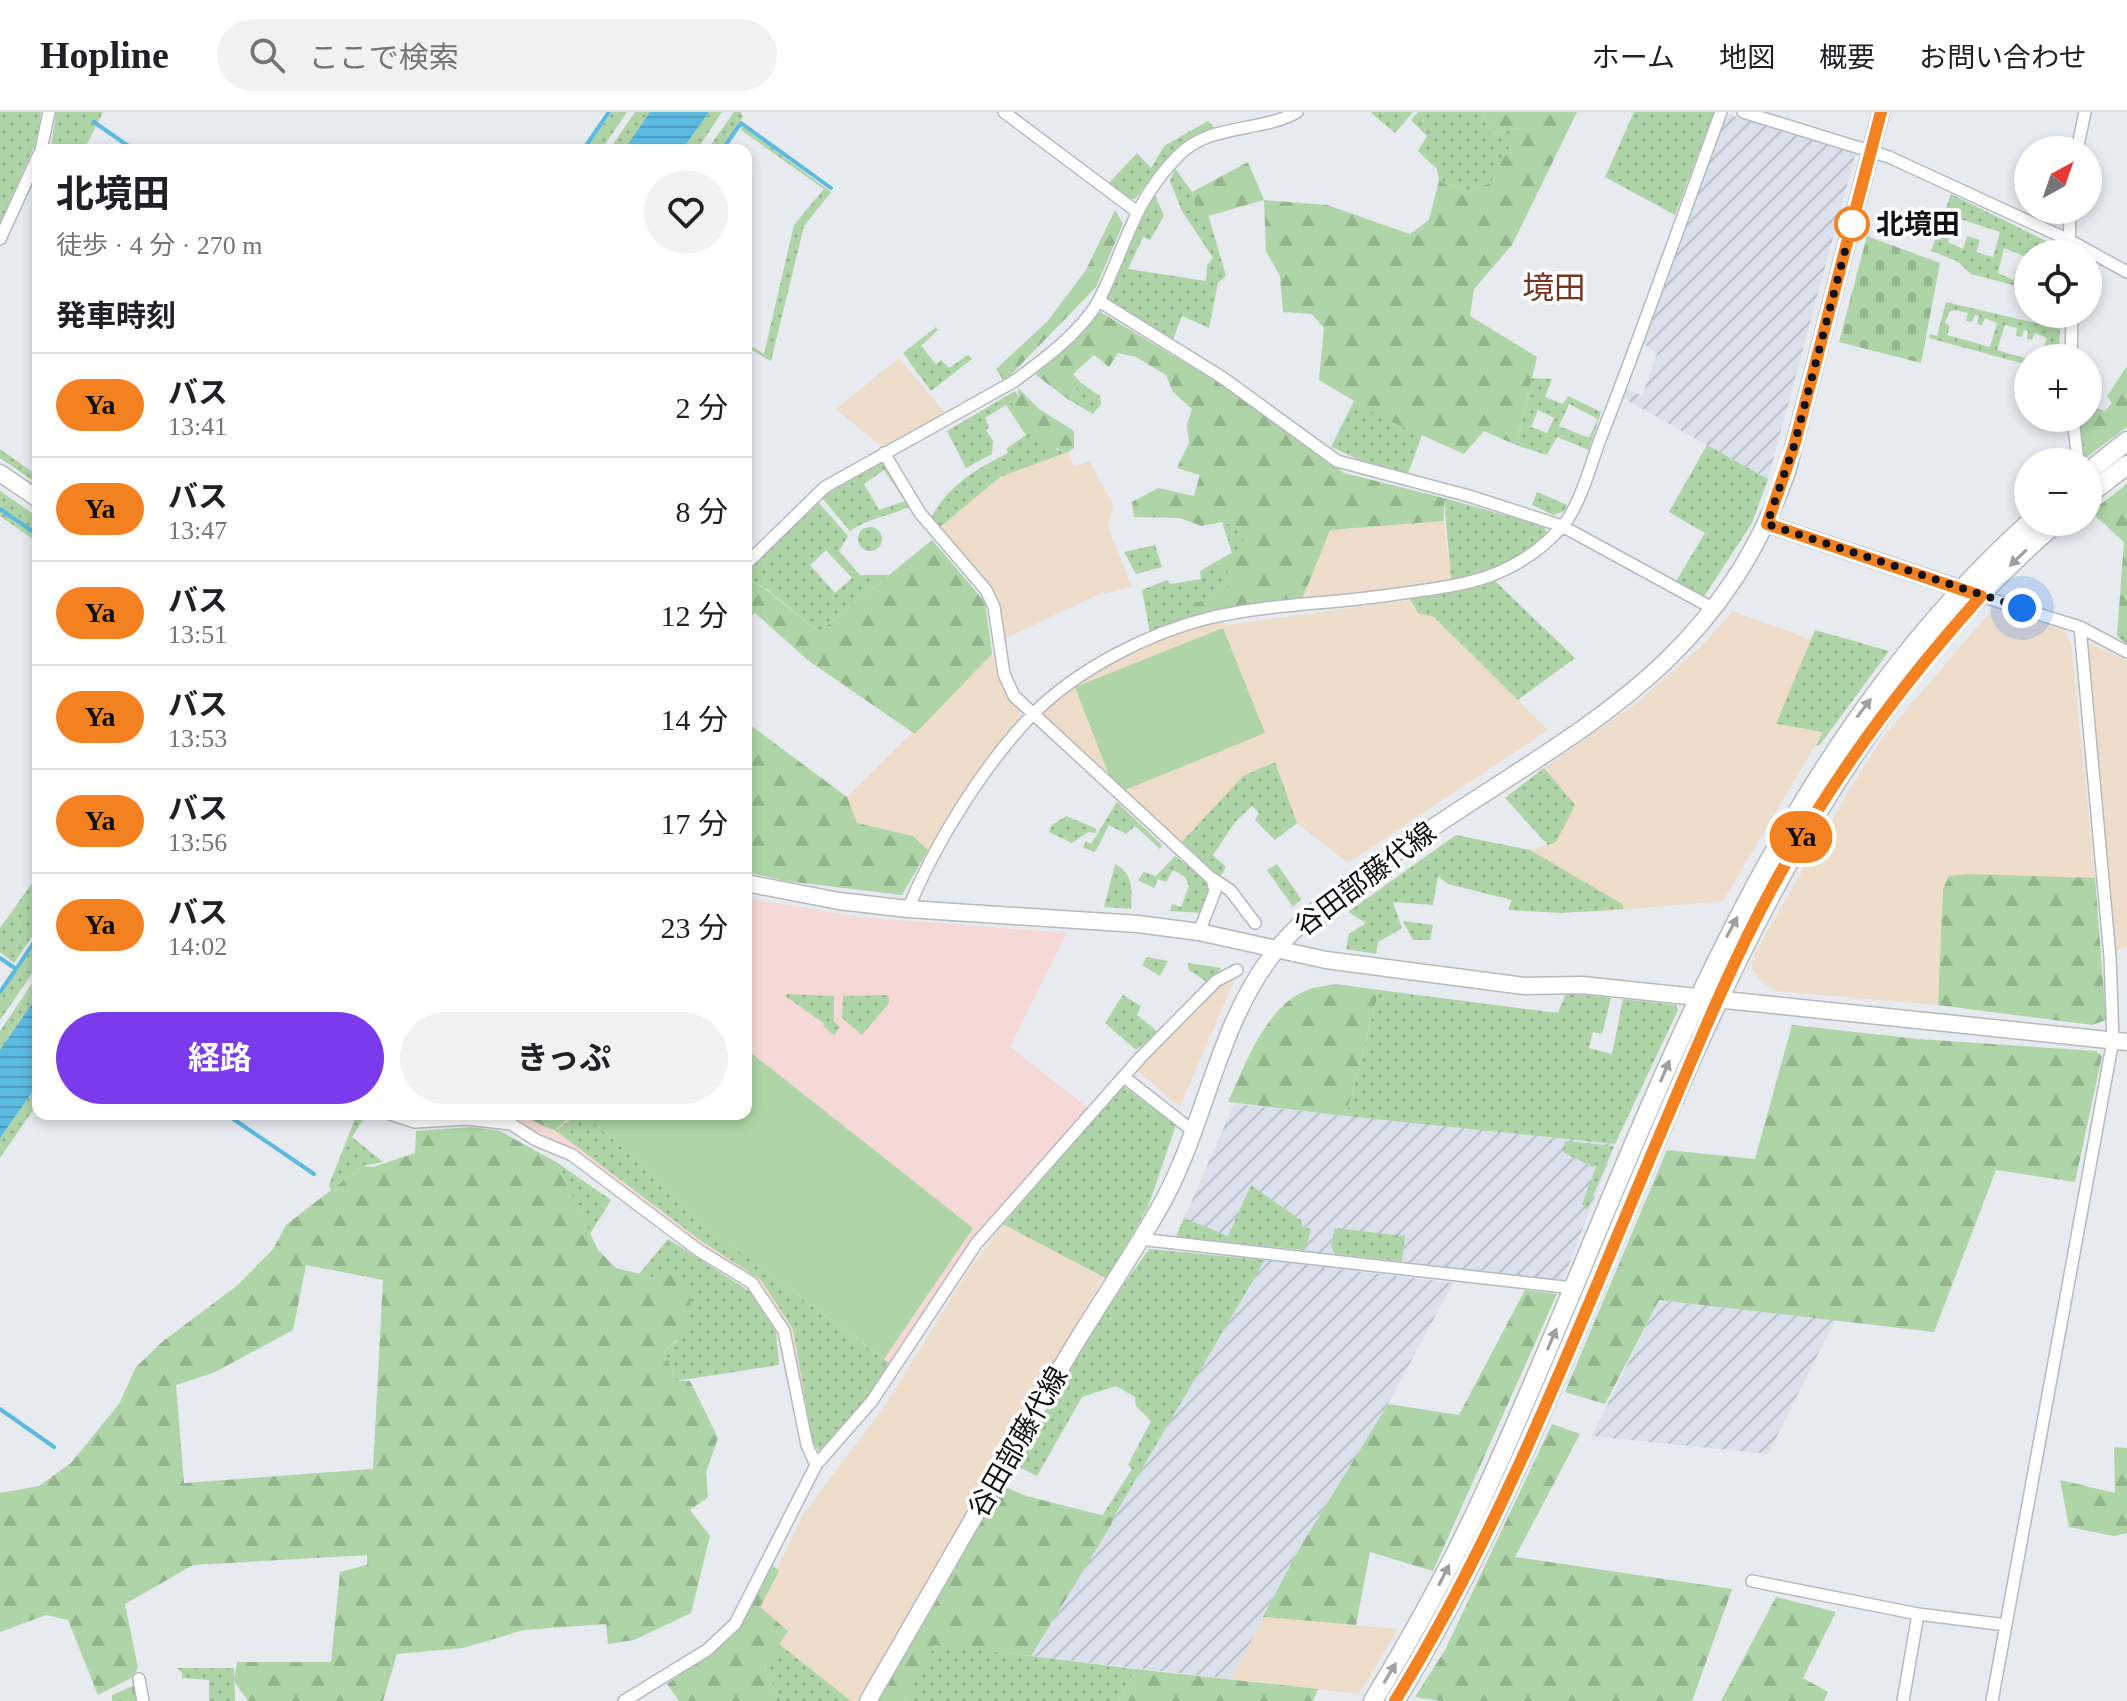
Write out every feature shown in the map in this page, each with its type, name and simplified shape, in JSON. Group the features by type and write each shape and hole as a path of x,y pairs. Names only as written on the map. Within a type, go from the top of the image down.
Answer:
{"main road":[{"name":"谷田部藤代線","path":"868,1701 1139,1239 1159,1211 1235,1021 1258,975 1275,950 1313,911 1366,873 1624,700 1670,660 1714,609 1767,524 1794,446 1881,112"},
{"path":"2102,461 2127,441"},
{"path":"2102,484 2127,465"},
{"path":"0,473 32,495"},
{"path":"1767,524 1981,596"},
{"path":"1373,1701 1435,1592 1486,1492 1698,997 1756,882 1820,771 1885,680 1962,590 2016,536"},
{"path":"1395,1701 1425,1652 1502,1500 1719,999 1770,891 1835,780 1899,693 1981,596 2043,536"},
{"path":"752,884 839,901 908,909 1138,924 1199,932 1326,960 1524,986 1582,985 2120,1041"}],"street":[{"path":"42,144 49,112"},
{"path":"1004,112 1136,211"},
{"path":"752,558 825,487 1015,381 1040,362 1099,301 1136,211 1190,146 1208,135 1280,121 1297,112"},
{"path":"908,909 921,878 966,803 1033,715 1089,672 1137,645 1192,623 1487,579 1520,564 1562,526 1614,405 1721,112"},
{"path":"1743,112 1871,150 2069,240 2070,224"},
{"path":"2080,136 2085,112"},
{"path":"0,239 32,169"},
{"path":"2102,258 2127,272"},
{"path":"1099,301 1223,378 1337,461 1469,496 1562,526 1714,609"},
{"path":"884,453 920,513 986,590 994,607 1004,674 1014,696 1212,879 1230,890 1255,923"},
{"path":"1981,596 2080,627 2127,652"},
{"path":"1992,1701 2120,1041 2080,627"},
{"path":"1199,932 1215,891 1212,879"},
{"path":"624,1701 707,1650 735,1624 816,1465 872,1401 976,1244 1124,1077 1216,981 1237,970"},
{"path":"1124,1077 1193,1131"},
{"path":"409,1120 450,1120"},
{"path":"476,1120 511,1124 536,1140 572,1155 698,1250 752,1283 784,1331 807,1445 816,1465"},
{"path":"1139,1239 1573,1288"},
{"path":"1752,1581 1918,1614 2006,1625"},
{"path":"1903,1701 1918,1614"},
{"path":"139,1679 143,1701"}],"shaded area":[{"path":"1730,115 1856,152 1768,479 1623,398 1627,388 1642,396 1657,354 1643,343 1725,119"},
{"path":"899,358 945,413 882,447 836,409"},
{"path":"1068,452 1074,467 1089,461 1113,504 1108,527 1132,587 1097,595 1004,639 998,600 993,591 939,528 1000,477"},
{"path":"1444,521 1451,580 1301,602 1330,530"},
{"path":"1410,600 1418,613 1434,617 1548,730 1348,863 1297,823 1275,762 1243,776 1179,845 1040,715 1077,684 1138,649 1181,632 1221,620 1226,625"},
{"path":"1994,608 2064,630 2071,643 2095,878 1949,876 1943,889 1938,1005 1776,991 1763,983 1751,967 1755,953 1883,737"},
{"path":"1733,611 1812,640 1776,724 1823,732 1723,901 1598,912 1508,910 1530,850 1556,842 1575,805 1544,768 1638,702 1702,645"},
{"path":"2090,643 2127,661 2127,946 2112,953 2104,816 2119,811 2103,815 2085,648"},
{"path":"992,654 1000,682 1022,715 937,839 928,850 913,836 857,823 847,797"},
{"path":"752,899 859,917 1067,933 1010,1047 1088,1108 953,1267 867,1399 819,1451 813,1443 790,1327 757,1279 697,1242 575,1149 509,1120 752,1120"},
{"path":"1229,977 1234,981 1180,1106 1137,1070"},
{"path":"1234,1104 1615,1144 1563,1280 1176,1237"},
{"path":"1003,1224 1103,1278 859,1701 851,1701 779,1644 788,1631 759,1607 804,1513 884,1407 968,1271"},
{"path":"1265,1260 1453,1283 1388,1404 1299,1549 1231,1679 1031,1656"},
{"path":"1659,1300 1835,1320 1768,1454 1592,1436"},
{"path":"1263,1617 1398,1629 1359,1694 1231,1679"}],"green space":[{"path":"0,112 41,112 38,137 32,144 32,151 0,224"},
{"path":"56,112 103,112 87,144 51,144"},
{"path":"612,112 627,112 605,144 589,144"},
{"path":"635,112 650,112 628,144 613,144"},
{"path":"709,112 722,112 701,144 686,144"},
{"path":"734,112 741,112 743,117 723,144 711,144"},
{"path":"1370,112 1413,112 1395,133"},
{"path":"1418,112 1483,112 1492,134 1520,128 1491,183 1468,191 1439,181 1437,169 1418,151 1427,136 1411,120"},
{"path":"1483,112 1577,112 1512,245 1474,289 1470,316 1537,357 1516,445 1484,431 1464,454 1381,417 1319,380 1324,328 1312,314 1283,312 1280,276 1266,251 1264,200 1327,205 1410,234 1429,220 1439,181 1468,191 1491,183 1519,128 1492,134"},
{"path":"1634,112 1714,112 1675,215 1605,177"},
{"path":"1208,121 1215,128 1174,150 1135,199 1129,199 1108,184 1137,153 1151,168 1164,146"},
{"path":"742,126 831,192 804,226 771,361 752,350 752,347 764,354 794,225 824,189 741,130"},
{"path":"1248,162 1264,200 1208,216 1196,210 1192,192"},
{"path":"1175,168 1192,192 1196,210 1208,214 1226,276 1218,283 1209,328 1182,316 1173,339 1105,299 1140,215 1155,195 1164,216 1150,240 1143,237 1128,269 1206,281 1207,265 1213,258 1182,211 1170,181"},
{"path":"1951,194 2044,240 2014,240 2014,252 2004,248 1998,273 2013,280 2014,277 2014,285 1971,274 1957,261 1931,251","holes":["1954,217 2000,232 1993,257 1976,252 1980,240 1967,236 1963,249 1948,242"]},
{"path":"1115,210 1123,224 1096,287 1004,382 996,369 1047,322 1086,270"},
{"path":"1867,236 1940,263 1921,363 1839,342"},
{"path":"1946,302 2014,318 2014,327 2005,325 1997,350 2014,355 2014,361 1929,338 1930,334 1937,336","holes":["1949,312 1968,313 1966,321 1972,322 1975,315 1979,316 1977,324 1982,325 1985,318 1997,323 1990,347 1947,335 1950,326 1945,323"]},
{"path":"1097,310 1288,428 1344,473 1444,498 1444,521 1330,530 1301,602 1198,616 1191,606 1233,585 1227,569 1200,571 1245,545 1239,527 1222,522 1201,526 1180,518 1134,517 1132,502 1158,488 1194,496 1200,475 1177,468 1189,443 1187,425 1192,409 1173,392 1166,375 1136,357 1118,353 1109,367 1094,355 1073,374 1080,382 1069,400 1036,375"},
{"path":"936,327 938,330 921,346 936,364 941,360 949,368 968,355 972,359 931,391 903,353"},
{"path":"2017,328 2060,329 2059,344 2045,344 2047,338 2035,333 2032,340 2027,339 2028,331 2024,330 2022,337 2016,336"},
{"path":"2127,366 2127,427 2099,448 2082,448 2079,432 2102,432 2102,410 2105,411 2112,403 2107,396"},
{"path":"1532,378 1552,379 1545,397 1563,404 1568,396 1601,412 1589,450 1557,437 1547,455 1516,445","holes":["1569,404 1598,419 1589,438 1559,426","1538,410 1554,418 1547,433 1531,427"]},
{"path":"1080,382 1100,396 1101,404 1093,414 1069,400"},
{"path":"1018,388 1039,409 1074,431 1074,448 1068,452 1058,449 1035,433 1011,402 1019,397"},
{"path":"1015,391 1019,397 1011,402 1057,450 1068,452 1000,477 939,528 931,518 954,487 1008,453 1006,449 1026,435 1006,405 985,418 989,427 986,430 993,441 992,454 966,468 947,431"},
{"path":"1354,401 1422,435 1408,473 1375,467 1331,447"},
{"path":"1707,445 1768,479 1752,523 1703,598 1675,583 1705,533 1669,512"},
{"path":"0,449 32,472 32,480 0,458"},
{"path":"876,461 883,464 909,507 850,531 822,498","holes":["884,470 905,501 879,510 864,484"]},
{"path":"2127,484 2127,644 2117,636 2124,542 2102,522 2102,503"},
{"path":"0,491 32,513 32,539 0,516"},
{"path":"1537,492 1567,505 1564,511 1553,515 1532,505"},
{"path":"1444,498 1543,526 1548,534 1526,552 1503,564 1451,580"},
{"path":"819,503 848,536 839,551 860,575 889,575 819,632 765,588 752,581 752,564","holes":["826,550 852,578 835,593 810,565"]},
{"path":"1222,522 1239,527 1246,545 1232,553"},
{"path":"870,527 878,531 882,539 878,547 870,551 862,547 858,539 862,531"},
{"path":"932,540 985,602 992,654 915,734 809,661 755,613 752,615 752,581 819,632"},
{"path":"1155,545 1162,567 1136,574 1124,552"},
{"path":"1227,568 1233,585 1192,606 1198,616 1150,633 1142,590 1167,580 1170,584 1201,579 1200,571"},
{"path":"1495,581 1575,658 1518,700 1434,617 1418,613 1408,596"},
{"path":"1223,628 1265,733 1125,790 1109,775 1075,687"},
{"path":"1815,630 1889,651 1819,746 1816,745 1823,732 1776,724"},
{"path":"752,726 847,797 857,823 913,836 928,850 902,895 786,881 752,873"},
{"path":"1275,762 1297,823 1275,840 1255,820 1259,813 1252,806 1236,821 1213,855 1226,867 1220,877 1179,845 1243,776"},
{"path":"1544,768 1575,805 1556,842 1548,845 1505,798"},
{"path":"1117,802 1162,845 1160,849 1135,826 1126,834 1109,825 1095,852 1083,848 1086,841 1091,844"},
{"path":"1066,816 1095,828 1097,833 1088,832 1072,843 1049,832 1052,825"},
{"path":"1456,835 1530,850 1622,904 1624,909 1562,913 1508,910 1512,900 1448,884 1438,876 1433,905 1393,902 1402,928 1378,942 1376,954 1346,949 1349,934 1366,923 1348,912"},
{"path":"1175,856 1212,886 1204,913 1170,911 1172,904 1181,907 1189,886 1185,877 1173,870 1166,882 1158,879 1154,888 1138,880 1144,872 1156,876"},
{"path":"1115,864 1129,878 1131,909 1104,907"},
{"path":"1277,864 1301,899 1293,907 1267,870"},
{"path":"1949,876 2095,878 2106,1020 2092,1025 1938,1005 1943,889"},
{"path":"32,883 32,937 14,963 0,952 0,928"},
{"path":"1403,921 1433,925 1430,940 1413,940"},
{"path":"32,948 32,974 0,1020 0,995"},
{"path":"1147,957 1168,961 1160,976 1142,965"},
{"path":"1188,963 1221,969 1207,982 1189,970"},
{"path":"32,984 32,1004 0,1050 0,1031"},
{"path":"1335,984 1379,990 1346,1116 1228,1102 1249,1055 1278,1010 1305,991"},
{"path":"1379,990 1558,1013 1566,993 1611,998 1602,1034 1593,1032 1589,1048 1612,1054 1623,999 1676,1005 1678,1010 1615,1144 1346,1116"},
{"path":"888,995 889,1003 862,1035 842,1018 843,996"},
{"path":"1123,995 1141,1006 1137,1015 1158,1032 1136,1050 1105,1023"},
{"path":"785,996 834,996 834,1021 840,1027 834,1035 823,1026 825,1024"},
{"path":"1792,1025 1918,1039 2096,1051 2102,1056 2075,1182 1996,1170 1934,1332 1659,1300 1605,1404 1565,1392 1667,1150 1755,1159"},
{"path":"752,1054 973,1228 884,1359 700,1222 644,1166 591,1120 752,1120"},
{"path":"1123,1086 1176,1125 1148,1207 1107,1279 1003,1224"},
{"path":"32,1093 32,1112 0,1158 0,1138"},
{"path":"355,1120 363,1120 352,1137 383,1162 362,1166 331,1190 329,1185"},
{"path":"531,1120 566,1120 556,1131"},
{"path":"570,1120 591,1120 644,1166 700,1222 889,1363 867,1399 819,1451 813,1443 793,1329 761,1280 700,1240 556,1131"},
{"path":"471,1127 500,1131 556,1162 598,1250 616,1268 656,1278 669,1271 690,1290 687,1325 679,1338 664,1351 676,1381 690,1381 718,1438 706,1472 708,1497 690,1510 710,1536 691,1613 634,1640 608,1644 606,1624 524,1630 463,1648 397,1654 383,1701 248,1701 234,1681 237,1662 331,1662 340,1572 367,1565 367,1555 193,1565 125,1604 138,1668 131,1678 98,1695 68,1620 46,1615 0,1632 0,1493 39,1486 71,1463 119,1404 136,1367 162,1342 239,1284 273,1249 286,1225 362,1166 373,1167 415,1153 416,1131","holes":["306,1265 383,1280 373,1469 184,1483 176,1385 215,1372 293,1330"]},
{"path":"1565,1141 1614,1146 1587,1210 1582,1204 1597,1165 1592,1167 1563,1152"},
{"path":"556,1162 611,1200 590,1234"},
{"path":"1251,1185 1302,1221 1302,1227 1311,1229 1305,1250 1176,1237 1184,1218 1228,1236"},
{"path":"1335,1228 1405,1236 1402,1261 1335,1254 1331,1246"},
{"path":"668,1239 749,1291 776,1331 779,1365 676,1381 664,1351 677,1341 656,1278 639,1274"},
{"path":"1149,1249 1265,1260 1113,1518 1102,1516 1132,1469 1128,1465 1151,1421 1136,1406 1135,1397 1116,1386 1082,1397 1037,1476 1015,1465 1081,1345"},
{"path":"1525,1290 1557,1294 1433,1571 1370,1552 1356,1625 1263,1617 1299,1549 1388,1404 1459,1415"},
{"path":"1552,1424 1580,1434 1515,1557 1732,1589 1692,1701 1441,1701 1415,1697 1445,1650"},
{"path":"2114,1447 2127,1448 2127,1533 2114,1536 2069,1527 2060,1480 2115,1493"},
{"path":"1006,1487 1026,1496 1113,1518 1111,1525 1031,1656 935,1645 905,1701 877,1701 999,1489"},
{"path":"772,1565 779,1571 760,1607 788,1631 764,1668 781,1701 679,1701 667,1684 729,1633 750,1605"},
{"path":"1776,1597 1836,1612 1803,1678 1828,1692 1824,1701 1721,1701"},
{"path":"779,1644 851,1701 781,1701 764,1668"},
{"path":"934,1644 1135,1669 1119,1701 905,1701"},
{"path":"176,1668 234,1668 235,1701 209,1701 209,1680 182,1678 182,1672"},
{"path":"1135,1669 1318,1689 1313,1701 1119,1701"},
{"path":"136,1686 139,1701 112,1701 112,1695"}],"water":[{"path":"650,112 709,112 686,144 628,144"},
{"path":"32,1004 32,1093 0,1138 0,1050"}],"waterway":[{"path":"587,144 609,112"},
{"path":"94,122 125,144"},
{"path":"726,144 741,123 831,188"},
{"path":"0,509 32,531"},
{"path":"18,966 32,945"},
{"path":"0,958 16,969"},
{"path":"0,992 14,972"},
{"path":"235,1120 314,1174"},
{"path":"0,1409 54,1447"}],"bus line":[{"name":"Ya","path":"1395,1701 1425,1652 1502,1500 1711,1015 1770,891 1835,780 1872,728 1981,596 1767,524 1787,472 1881,112"}],"place":[{"name":"北境田","path":"1852,224"}],"district":[{"name":"境田","path":"1554,288"}],"route":[{"path":"1852,224 1787,472 1767,524 2022,608"}]}
